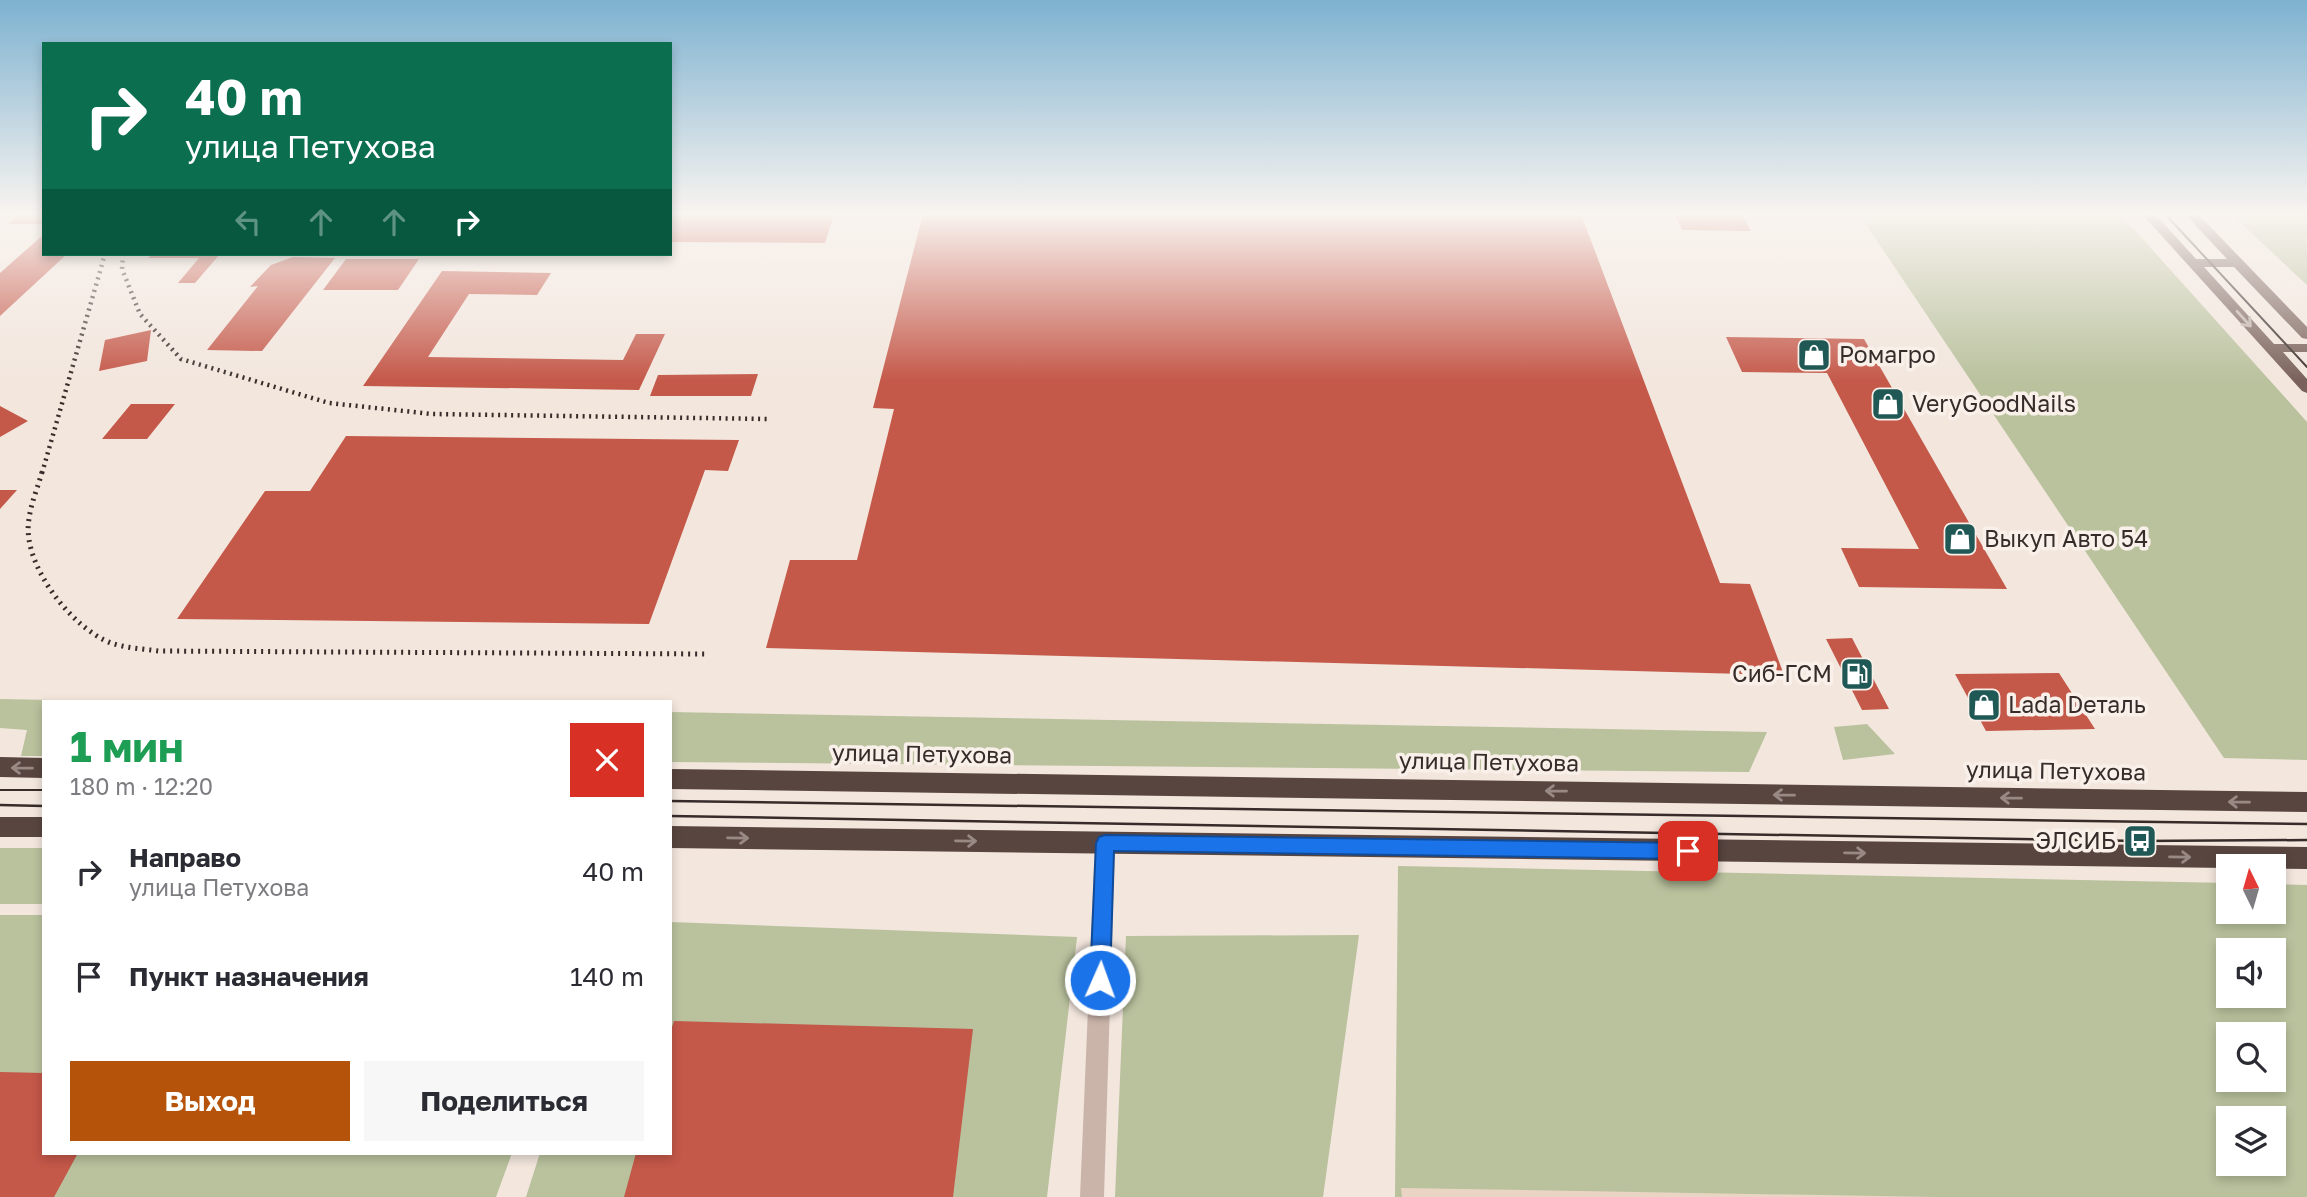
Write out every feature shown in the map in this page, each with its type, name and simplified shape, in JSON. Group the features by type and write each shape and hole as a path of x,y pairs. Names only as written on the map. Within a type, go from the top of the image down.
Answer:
{"highway":[{"path":"0,767 42,768"},
{"name":"улица Петухова","path":"672,779 2307,802"},
{"path":"0,827 42,827"},
{"path":"672,837 2307,859"}],"main road":[{"path":"2199,270 2307,388"},
{"path":"2245,270 2307,335"},
{"path":"2270,348 2307,348"}],"street":[{"path":"1092,1197 1105,843"}],"green space":[{"path":"1896,270 2170,270 2307,422 2307,760 2224,758"},
{"path":"2291,270 2307,270 2307,285"},
{"path":"0,699 52,700 42,700 42,756 21,756 27,730 0,728"},
{"path":"672,712 1767,732 1749,772 672,762"},
{"path":"1867,724 1895,754 1843,760 1834,727"},
{"path":"0,848 42,848 42,904 0,904"},
{"path":"1398,866 2216,883 2216,924 2286,924 2286,884 2307,885 2307,1197 1395,1197"},
{"path":"0,915 42,915 42,1155 511,1155 496,1197 0,1197"},
{"path":"672,922 1077,937 1047,1197 526,1197 539,1155 672,1155"},
{"path":"1359,935 1323,1197 1115,1197 1126,936"}],"shaded area":[{"path":"1401,1188 1934,1197 1402,1197"}],"building":[{"path":"4,270 50,270 0,316 0,273"},
{"path":"189,270 206,270 195,283 178,283"},
{"path":"266,270 326,270 262,351 207,350 258,286 250,287"},
{"path":"338,270 412,270 398,290 323,290"},
{"path":"909,270 1602,270 1720,583 1750,584 1784,675 766,648 790,560 857,560 894,409 873,408"},
{"path":"442,271 551,273 537,295 469,294 428,357 623,360 636,334 665,334 639,390 363,386"},
{"path":"151,330 147,361 99,371 105,340"},
{"path":"1726,337 1864,339 2007,589 1859,587 1841,548 1919,549 1827,373 1742,372"},
{"path":"758,374 751,396 650,396 658,375"},
{"path":"131,404 175,404 147,439 102,439"},
{"path":"0,406 28,421 0,437"},
{"path":"346,436 739,440 728,471 705,470 649,624 177,619 265,491 310,491"},
{"path":"0,490 17,490 0,509"},
{"name":"Сиб-ГСМ","path":"1852,638 1889,709 1862,710 1826,639"},
{"path":"2059,673 2095,729 1986,731 1955,674"},
{"path":"674,1021 973,1029 953,1197 624,1197 635,1155 672,1155"},
{"path":"0,1072 42,1073 42,1155 77,1155 54,1197 0,1197"}],"tram line":[{"path":"2217,270 2307,367"},
{"path":"0,790 42,790"},
{"path":"672,801 2307,824"},
{"path":"0,805 42,806"},
{"path":"672,816 2140,841 2307,840"}],"railway":[{"path":"42,473 100,270"},
{"path":"122,270 140,314 181,359 329,403 432,414 767,419"},
{"path":"42,472 29,519 33,555 41,574 65,609 96,635 117,645 159,651 705,654"}],"place":[{"name":"Ромагро","path":"1814,355"},
{"name":"VeryGoodNails","path":"1888,404"},
{"name":"Выкуп Авто 54","path":"1960,539"},
{"name":"Сиб-ГСМ","path":"1857,674"},
{"name":"Lada Dеталь","path":"1984,705"},
{"name":"ЭЛСИБ","path":"2140,841"}],"route":[{"path":"1100,980 1105,843 1688,851"}]}
